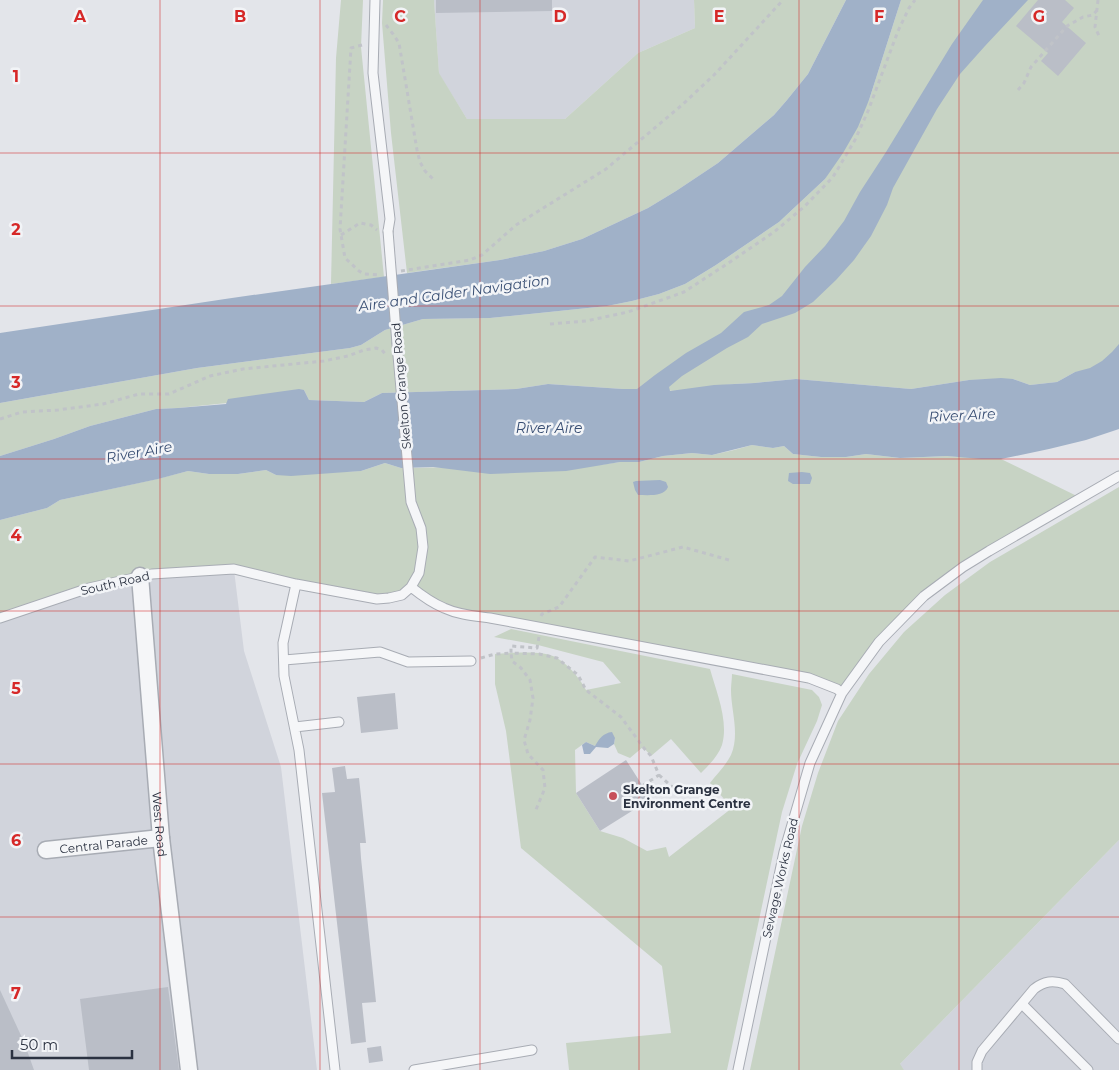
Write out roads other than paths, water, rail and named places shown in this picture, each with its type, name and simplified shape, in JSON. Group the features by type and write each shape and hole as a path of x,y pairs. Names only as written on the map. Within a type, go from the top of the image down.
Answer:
{"street":[{"name":"West Road","path":"140,576 161,838 189,1070"},
{"name":"Central Parade","path":"46,850 161,838"}],"lane":[{"name":"Skelton Grange Road","path":"375,3 373,73 390,219 388,231 411,502 421,528 423,547 419,573 411,587"},
{"name":"Sewage Works Road","path":"738,1070 784,852 810,763 842,693 879,642 924,596 963,567 989,551 1119,476"},
{"name":"South Road","path":"0,618 89,588 152,574 234,570 296,584"},
{"path":"335,1070 299,750 284,676 283,643 296,584 377,599 402,595 411,587 424,597 457,613 809,678 842,693"},
{"path":"284,660 380,652 408,662 470,661"},
{"path":"295,727 340,722"},
{"path":"977,1070 979,1056 1034,989 1049,981 1065,984 1119,1039"},
{"path":"1022,1004 1088,1070"},
{"path":"414,1070 532,1050"}],"water":[{"name":"Aire and Calder Navigation","path":"846,0 901,0 869,100 858,127 825,179 779,222 685,284 659,294 607,306 490,318 423,319 385,330 361,345 350,348 197,368 0,403 0,333 500,260 544,251 582,239 648,208 718,163 774,115 808,74"},
{"name":"River Aire","path":"983,0 1028,0 960,74 937,109 893,188 887,205 871,236 854,260 813,302 795,313 762,324 748,337 682,376 669,387 670,391 714,385 796,379 911,389 969,380 1001,378 1013,379 1030,385 1057,382 1075,372 1090,368 1102,361 1119,344 1119,429 1086,440 1001,459 947,456 900,458 866,454 846,457 821,457 793,454 784,446 773,448 752,445 712,455 692,453 663,456 639,462 620,462 566,471 490,474 433,467 401,468 385,463 361,471 291,476 276,475 266,470 238,474 209,474 188,471 60,500 47,508 0,520 0,456 90,426 156,409 226,404 228,399 299,389 304,390 309,400 364,402 382,393 516,389 548,384 637,389 686,353 721,333 744,312 769,305 782,296 844,221 952,44"},
{"path":"789,473 810,473 812,478 810,484 793,484 788,481"},
{"path":"660,480 666,482 668,487 659,494 651,495 638,495 633,482 636,481"},
{"path":"612,732 615,738 614,744 608,748 596,747 590,754 584,754 582,745 586,742 595,746 604,735"}],"place":[{"name":"Skelton Grange Environment Centre","path":"613,796"}]}
